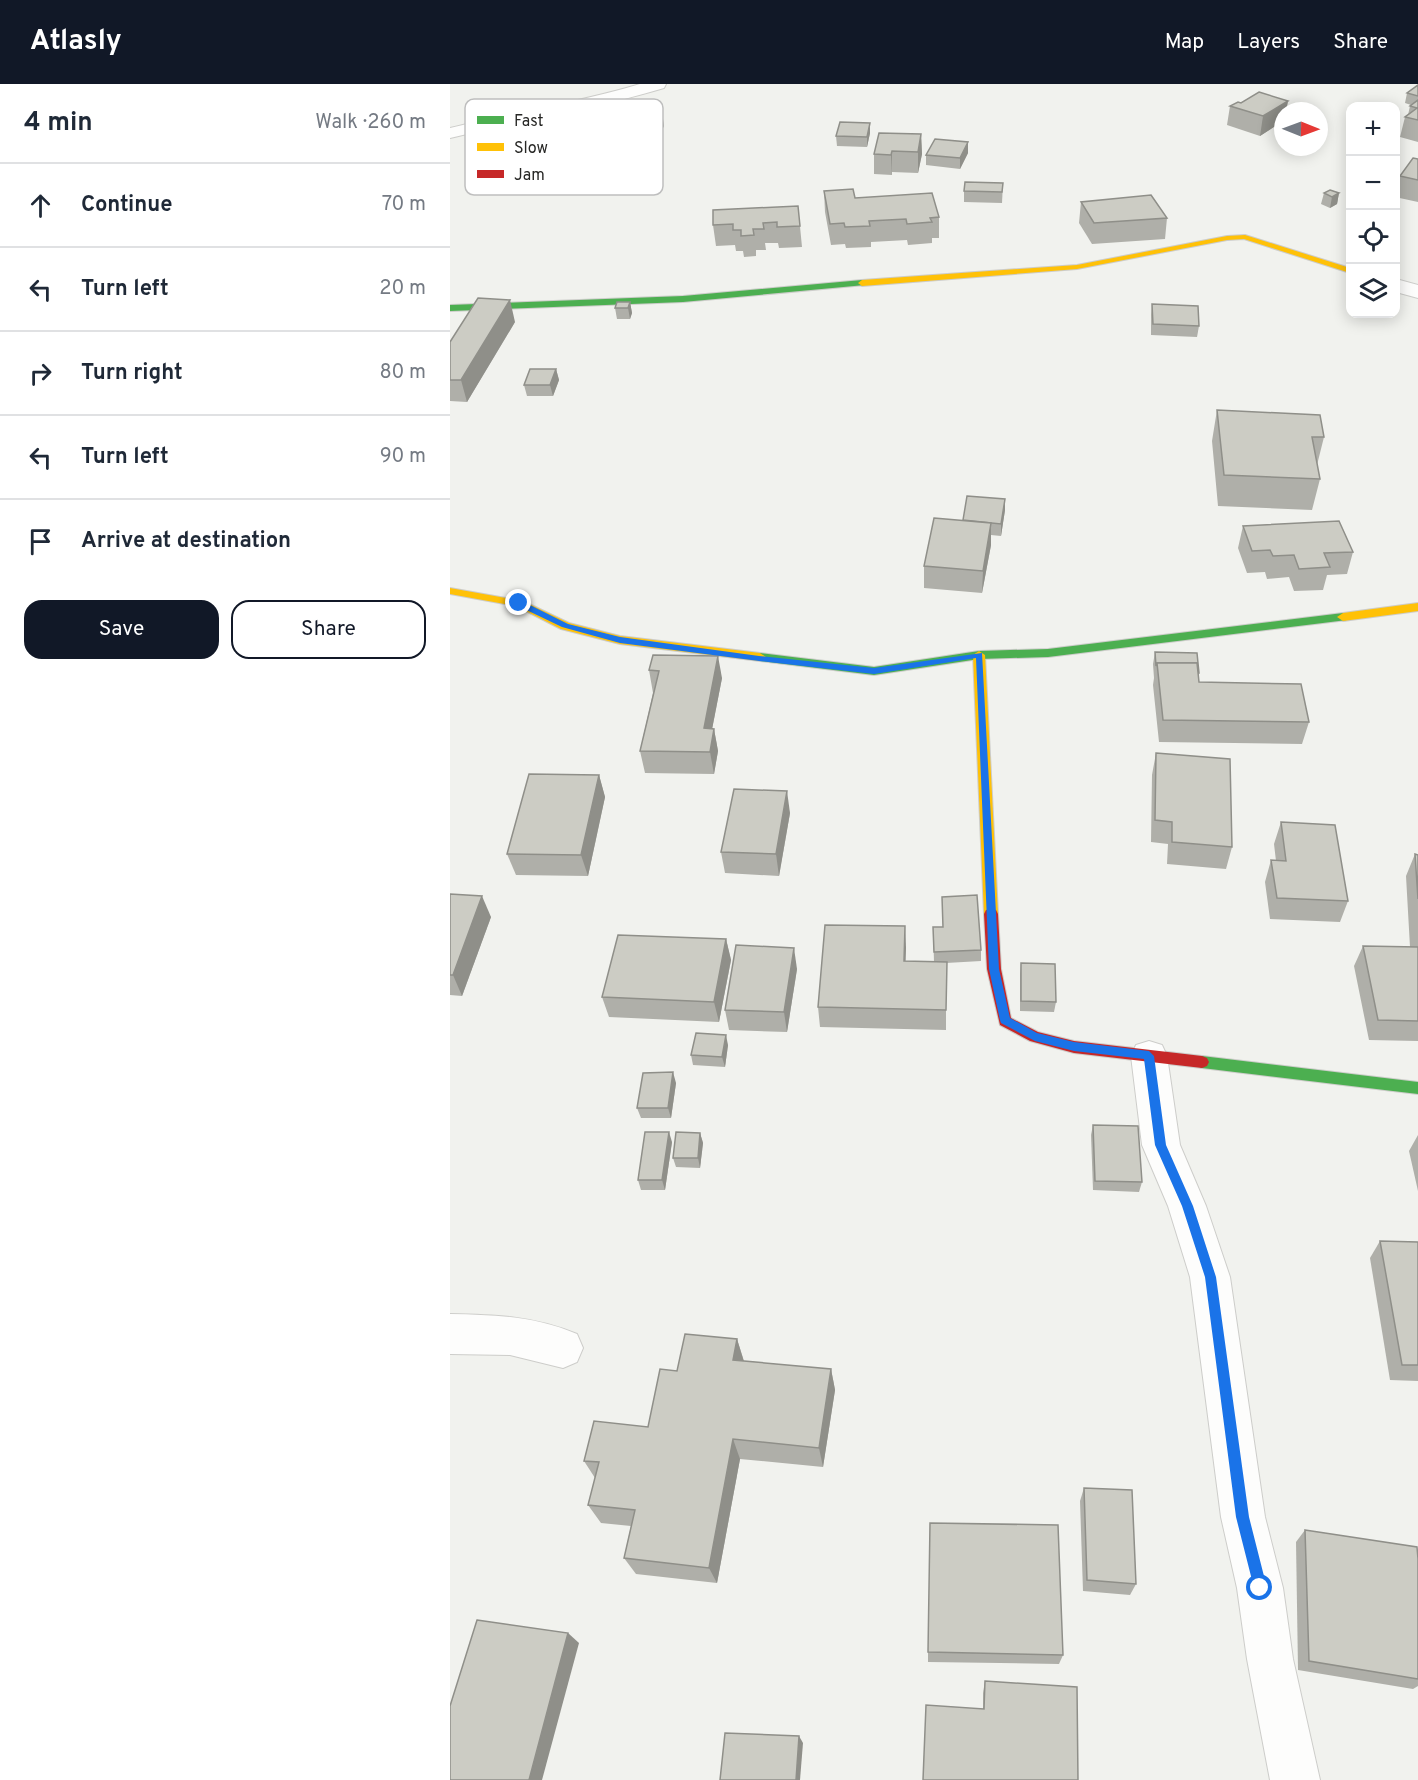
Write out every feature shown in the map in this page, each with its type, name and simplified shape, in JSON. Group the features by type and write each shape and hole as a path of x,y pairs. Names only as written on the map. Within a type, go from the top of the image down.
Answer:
{"street":[{"path":"608,99 658,84"},
{"path":"450,133 465,129"},
{"path":"450,308 683,299 1077,267 1227,238 1245,237 1346,270"},
{"path":"1400,287 1418,292"},
{"path":"450,591 519,603 565,626 620,640 759,659 874,671 980,655 1059,652 1254,630 1418,607"},
{"path":"980,655 994,969 1005,1020 1035,1037 1074,1047 1418,1088"},
{"path":"1149,1056 1161,1145 1187,1206 1210,1277 1243,1517 1260,1588 1270,1659 1295,1780"},
{"path":"450,1334 510,1335 563,1348"}],"building":[{"path":"1418,85 1418,96 1407,93"},
{"path":"1259,92 1288,101 1274,102 1274,109 1263,116 1230,106 1241,103"},
{"path":"1418,100 1418,120 1405,117 1417,108 1410,106"},
{"path":"840,122 870,123 867,137 836,136"},
{"path":"879,133 921,134 918,152 892,151 891,155 874,154"},
{"path":"935,139 968,142 960,158 926,155"},
{"path":"1413,158 1418,159 1418,180 1400,176"},
{"path":"965,182 1003,183 1002,192 964,191"},
{"path":"853,189 855,198 932,193 939,217 930,218 932,222 907,224 906,219 869,221 870,226 845,227 844,223 830,224 824,191"},
{"path":"1330,190 1339,193 1332,197 1324,193"},
{"path":"1151,195 1167,218 1094,223 1081,202"},
{"path":"798,206 800,226 777,227 777,222 763,223 764,229 753,229 754,235 741,236 741,230 733,230 733,224 713,225 713,210"},
{"path":"478,298 510,300 461,380 450,380 450,342"},
{"path":"617,302 630,302 628,308 615,308"},
{"path":"1152,304 1198,306 1199,326 1153,324"},
{"path":"530,369 556,369 550,385 524,385"},
{"path":"1217,410 1320,415 1324,437 1312,437 1320,479 1224,475"},
{"path":"967,496 1005,499 1001,524 963,520"},
{"path":"934,518 991,523 983,571 924,566"},
{"path":"1339,521 1353,552 1324,553 1330,567 1299,569 1294,555 1273,556 1270,550 1252,551 1243,526"},
{"path":"1155,652 1197,653 1199,673 1197,663 1157,663 1156,666"},
{"path":"653,655 718,656 704,728 714,729 710,752 640,751 659,671 649,670"},
{"path":"1157,663 1197,663 1199,682 1301,684 1309,722 1163,720"},
{"path":"1156,753 1230,759 1232,847 1172,842 1172,822 1155,820"},
{"path":"529,774 599,775 581,855 507,854"},
{"path":"734,789 787,791 776,854 721,852"},
{"path":"1281,822 1335,825 1348,901 1277,898 1271,860 1286,861"},
{"path":"1415,854 1418,855 1418,899"},
{"path":"450,894 482,896 453,975 450,975"},
{"path":"977,895 981,950 934,952 933,927 943,927 942,897"},
{"path":"825,925 905,926 904,961 947,962 946,1010 818,1007"},
{"path":"618,935 726,939 714,1002 602,997"},
{"path":"736,945 794,948 784,1012 725,1010"},
{"path":"1363,946 1418,947 1418,1021 1378,1020"},
{"path":"1021,963 1055,964 1056,1002 1021,1001"},
{"path":"696,1033 726,1035 722,1057 691,1055"},
{"path":"673,1072 668,1108 637,1108 643,1073"},
{"path":"1093,1125 1138,1126 1142,1182 1095,1181"},
{"path":"645,1132 669,1132 662,1180 638,1180"},
{"path":"676,1132 700,1133 698,1158 673,1158"},
{"path":"1380,1241 1418,1242 1418,1365 1402,1365"},
{"path":"685,1334 737,1339 733,1360 831,1369 819,1448 733,1439 709,1568 624,1558 635,1510 588,1505 599,1462 584,1461 594,1421 648,1427 660,1369 677,1371"},
{"path":"1084,1488 1132,1490 1136,1584 1087,1580"},
{"path":"930,1523 1058,1525 1063,1655 928,1652"},
{"path":"1305,1530 1417,1547 1418,1679 1309,1661"},
{"path":"477,1620 568,1633 529,1780 450,1780 450,1706"},
{"path":"985,1681 1077,1687 1078,1780 923,1780 926,1705 984,1709"},
{"path":"725,1733 799,1736 796,1780 720,1780"}],"traffic: fast":[{"path":"450,308 683,299 862,283"},
{"path":"760,657 874,671 979,655 1048,653 1343,617"},
{"path":"1202,1062 1418,1088"}],"traffic: slow":[{"path":"862,283 1077,267 1227,238 1245,237 1346,270"},
{"path":"450,591 519,603 565,626 620,640 760,657"},
{"path":"1343,617 1418,607"},
{"path":"979,655 991,914"}],"traffic: jam":[{"path":"991,914 994,969 1005,1021 1035,1037 1074,1047 1202,1062"}],"route":[{"path":"519,603 565,626 620,640 759,659 874,671 980,655 994,969 1005,1020 1035,1037 1074,1047 1149,1056 1161,1145 1187,1206 1210,1277 1243,1517 1260,1588"}]}
